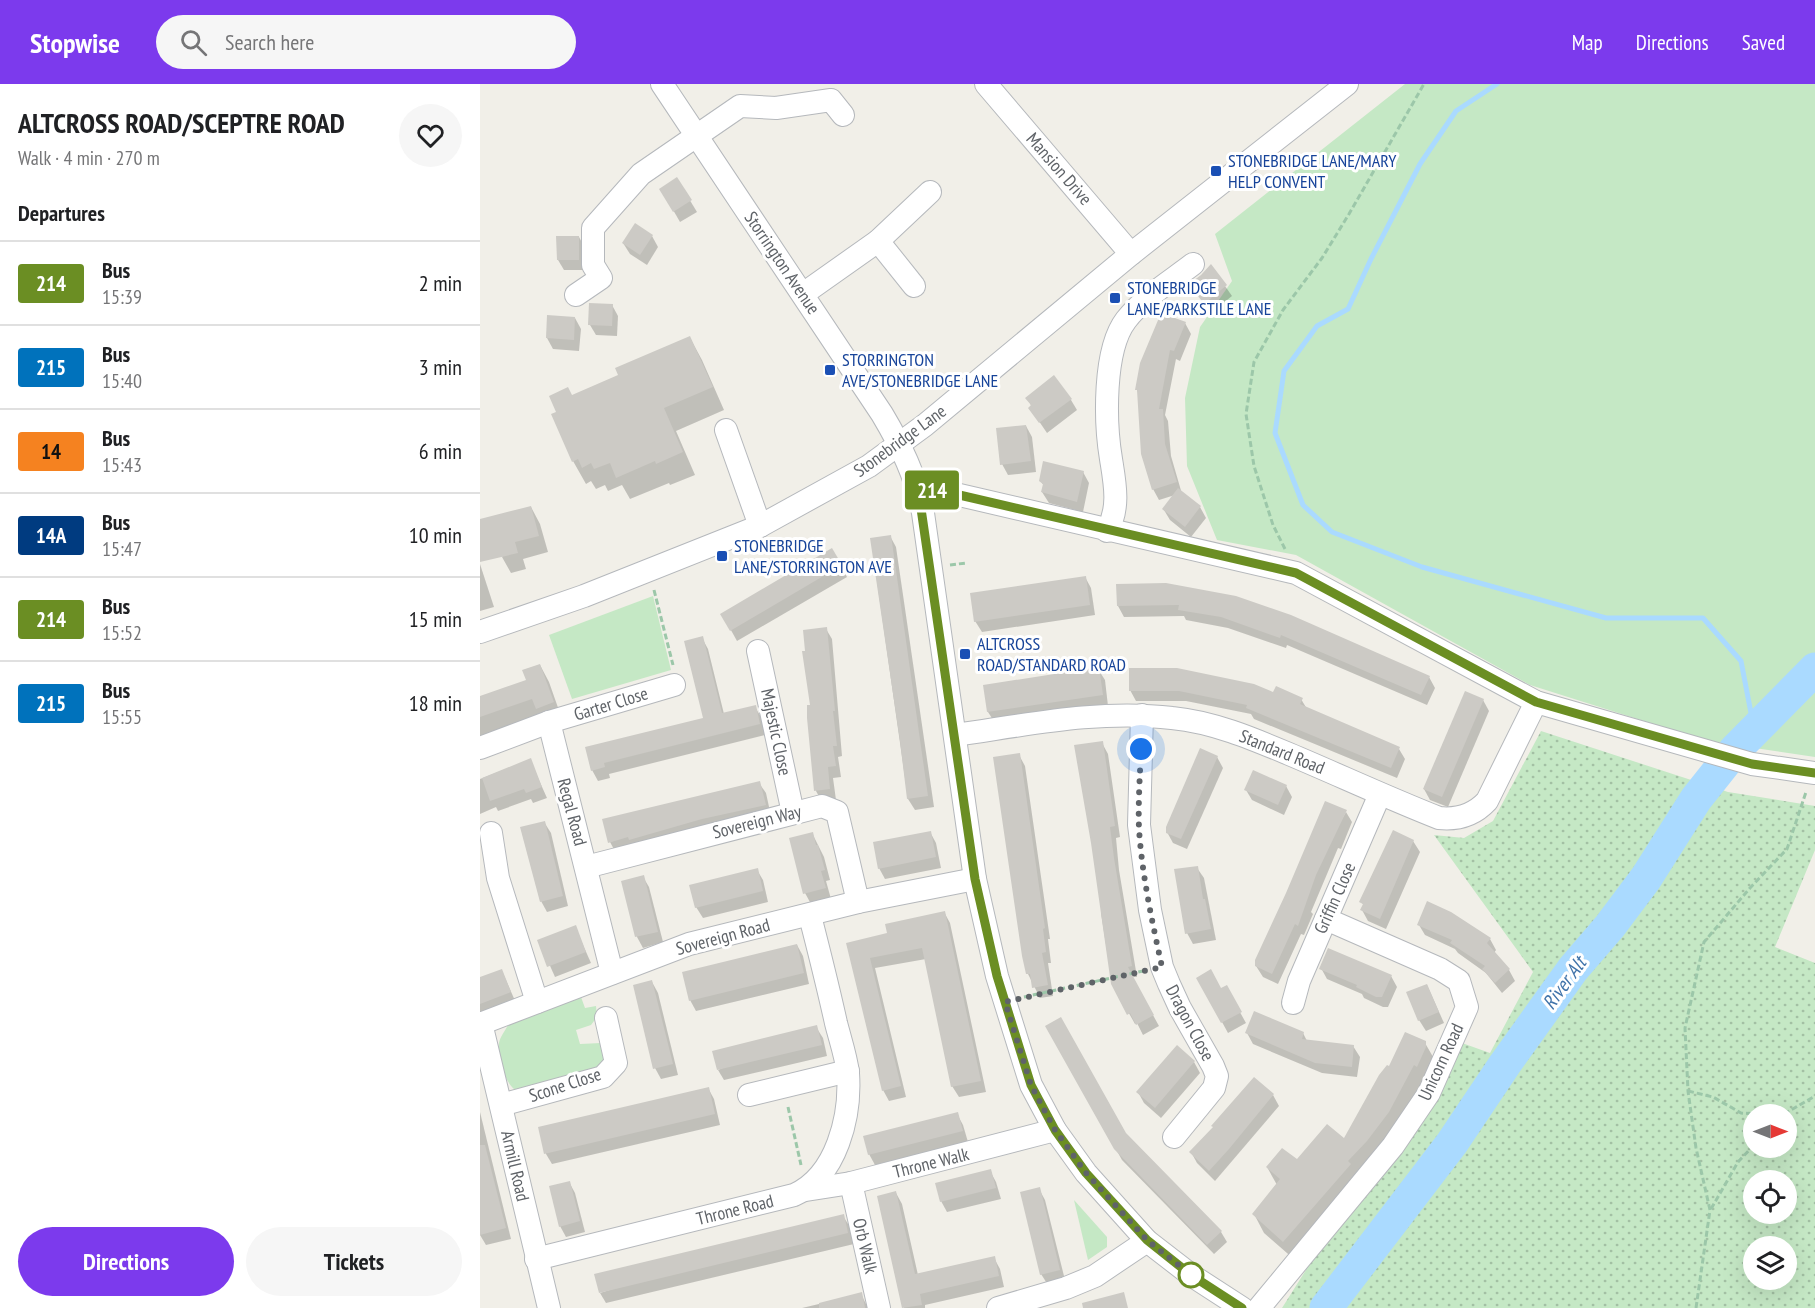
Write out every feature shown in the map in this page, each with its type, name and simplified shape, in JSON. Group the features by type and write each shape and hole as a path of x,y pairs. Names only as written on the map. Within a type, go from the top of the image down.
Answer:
{"street":[{"name":"Storrington Avenue","path":"662,84 882,414 900,444 918,488 975,879 997,976 1031,1085 1055,1130 1086,1173 1147,1240 1191,1275 1242,1308"},
{"name":"Mansion Drive","path":"986,84 1131,254"},
{"name":"Stonebridge Lane","path":"480,632 650,571 760,526 846,480 900,444 1131,254 1347,84"},
{"path":"576,295 601,278 593,265 593,228 641,174 696,135 740,106 776,108 831,100 843,115"},
{"path":"802,294 879,241 930,192"},
{"path":"879,241 914,286"},
{"path":"1107,531 1115,517 1115,483 1107,434 1108,390 1113,346 1119,330 1135,310 1193,264"},
{"path":"726,430 760,526"},
{"path":"918,488 955,494 1296,573 1536,702 1752,764 1814,773"},
{"name":"Majestic Close","path":"758,651 793,813"},
{"name":"Garter Close","path":"549,722 674,685"},
{"name":"Standard Road","path":"955,735 1086,718 1142,716 1173,718 1246,736 1439,818 1456,818 1475,812 1487,801 1536,702"},
{"name":"Dragon Close","path":"1142,716 1139,825 1150,910 1162,967 1180,1008 1217,1076 1215,1088 1174,1137"},
{"path":"480,748 549,722"},
{"name":"Regal Road","path":"549,722 612,973"},
{"name":"Griffin Close","path":"1293,1003 1299,981 1380,794"},
{"name":"Sovereign Way","path":"586,867 822,806 837,812 858,902"},
{"path":"491,833 489,880 537,1002"},
{"name":"Sovereign Road","path":"481,1023 689,944 810,916 858,902 975,879"},
{"name":"Throne Road","path":"536,1259 794,1196 806,1190 827,1168 841,1132 848,1104 848,1071 810,916"},
{"name":"Unicorn Road","path":"1259,1308 1393,1146 1429,1094 1467,1007 1459,981 1440,969 1326,919"},
{"name":"Scone Close","path":"501,1105 603,1077 616,1063 606,1018"},
{"name":"Armill Road","path":"481,1023 549,1308"},
{"path":"749,1095 848,1071"},
{"name":"Throne Walk","path":"806,1190 851,1183 1055,1130"},
{"name":"Orb Walk","path":"851,1183 879,1308"},
{"path":"998,1308 1030,1304 1095,1276 1147,1240"}],"path":[{"path":"1296,573 1273,525 1254,466 1246,414 1254,362 1283,310 1322,258 1349,214 1424,84"},
{"path":"650,571 675,672 674,685"},
{"path":"1696,1308 1710,1210 1696,1148 1688,1091 1685,1028 1704,942 1787,849 1814,773"},
{"path":"1005,1002 1162,967"},
{"path":"784,1088 806,1190"},
{"path":"1688,1091 1713,1097 1743,1113"},
{"path":"1797,1106 1815,1096"},
{"path":"1710,1210 1743,1157"}],"green space":[{"path":"1405,84 1815,84 1815,757 1707,741 1530,685 1296,555 1217,540 1187,466 1185,398 1200,327 1232,281 1215,234"},
{"path":"653,596 671,670 572,699 549,635"},
{"path":"1541,731 1728,792 1815,806 1815,850 1775,947 1815,963 1815,1308 1282,1308 1311,1262 1425,1120 1462,1043 1490,1053 1533,972 1434,835 1464,838 1493,821"},
{"path":"581,997 585,1008 596,1006 597,1017 591,1025 576,1030 580,1044 601,1043 608,1051 604,1067 525,1090 514,1089 504,1074 499,1055 500,1041 508,1025"},
{"path":"1074,1200 1107,1237 1107,1247 1088,1260"}],"building":[{"path":"677,177 692,200 673,212 659,189"},
{"path":"635,223 653,235 640,255 622,243"},
{"path":"556,236 579,236 579,260 557,260"},
{"path":"1211,264 1227,285 1204,304 1189,284"},
{"path":"589,303 613,304 612,326 588,325"},
{"path":"1161,313 1186,322 1174,351 1170,350 1159,409 1163,409 1165,444 1177,482 1152,490 1141,454 1137,390 1135,390 1140,363"},
{"path":"547,315 575,317 574,340 546,338"},
{"path":"690,336 713,387 664,408 683,452 616,478 610,463 594,469 591,463 582,468 578,459 572,462 551,414 556,412 549,396 568,387 572,395 618,375 615,368"},
{"path":"1054,375 1072,399 1039,423 1028,408 1031,405 1025,398"},
{"path":"1026,425 1031,461 1000,465 996,428"},
{"path":"1043,461 1084,471 1077,502 1041,492 1043,484 1039,481"},
{"path":"1178,488 1201,506 1185,527 1162,509"},
{"path":"531,506 539,536 515,542 518,553 480,562 480,519"},
{"path":"891,535 928,796 907,799 870,538"},
{"path":"832,548 842,565 730,631 720,614"},
{"path":"1086,576 1090,605 974,622 970,593"},
{"path":"1166,583 1236,596 1291,615 1430,676 1421,695 1281,635 1280,638 1221,617 1178,610 1179,605 1117,606 1116,584"},
{"path":"827,627 835,711 833,711 837,746 833,746 836,766 828,767 830,789 814,791 807,718 807,705 810,705 802,651 805,651 803,630"},
{"path":"703,636 722,713 756,705 760,724 604,763 605,767 591,771 585,747 703,718 684,641"},
{"path":"540,664 554,702 536,709 532,699 480,717 480,696 526,680 522,670"},
{"path":"1099,667 1103,695 987,712 983,685"},
{"path":"1129,668 1177,668 1254,684 1273,692 1276,686 1303,698 1300,704 1400,747 1391,768 1246,708 1247,705 1179,691 1129,691"},
{"path":"1465,691 1484,699 1442,797 1423,789"},
{"path":"1103,741 1115,826 1110,827 1132,966 1128,967 1154,1015 1136,1025 1130,1013 1127,1015 1111,984 1091,843 1074,745"},
{"path":"1200,748 1218,756 1181,839 1166,833 1166,827"},
{"path":"1020,753 1045,928 1043,929 1046,952 1042,953 1048,985 1032,988 1030,974 1026,974 1022,956 993,757"},
{"path":"531,758 542,787 526,793 524,789 490,801 482,778"},
{"path":"1253,770 1287,785 1278,805 1244,790"},
{"path":"760,781 766,805 702,819 629,840 628,837 608,843 602,819"},
{"path":"1325,801 1347,810 1316,875 1298,926 1295,924 1272,974 1255,966 1255,960"},
{"path":"545,821 563,896 540,902 520,827"},
{"path":"1393,830 1414,840 1380,919 1360,910 1363,904 1359,902"},
{"path":"931,831 936,857 878,869 873,842"},
{"path":"813,832 825,870 821,871 826,888 803,894 789,838"},
{"path":"1198,866 1211,929 1185,934 1174,869"},
{"path":"758,868 763,891 695,908 689,885"},
{"path":"644,875 658,932 635,937 621,881"},
{"path":"1427,901 1451,912 1491,938 1487,943 1510,969 1495,983 1482,969 1485,966 1450,943 1452,940 1417,925"},
{"path":"945,911 981,1081 951,1087 922,948 870,958 901,1086 882,1091 846,943 887,933 885,924"},
{"path":"576,925 586,952 547,967 537,940"},
{"path":"797,944 804,973 689,1001 682,972"},
{"path":"1328,948 1392,975 1382,997 1376,997 1356,987 1357,985 1319,969"},
{"path":"502,969 511,992 480,1004 480,977"},
{"path":"1211,969 1221,988 1227,985 1242,1012 1221,1023 1196,978"},
{"path":"652,980 673,1064 653,1069 633,985"},
{"path":"1427,984 1439,1012 1418,1021 1406,992"},
{"path":"1254,1011 1304,1032 1302,1039 1354,1045 1352,1067 1315,1063 1245,1033"},
{"path":"1061,1017 1126,1133 1222,1231 1207,1245 1114,1149 1045,1026"},
{"path":"817,1025 822,1045 717,1070 712,1051"},
{"path":"1405,1032 1426,1041 1426,1047 1417,1067 1414,1065 1389,1112 1348,1161 1351,1164 1283,1242 1252,1214 1280,1179 1266,1167 1282,1148 1297,1159 1327,1124 1344,1138 1379,1075 1387,1065 1389,1066"},
{"path":"1177,1045 1195,1061 1155,1108 1136,1092"},
{"path":"1254,1077 1274,1094 1209,1171 1189,1152"},
{"path":"709,1087 715,1114 544,1154 538,1127"},
{"path":"958,1112 963,1131 868,1155 863,1136"},
{"path":"480,1145 485,1145 506,1228 480,1235"},
{"path":"991,1169 996,1188 940,1202 935,1183"},
{"path":"570,1181 580,1221 559,1227 549,1186"},
{"path":"1040,1187 1060,1270 1040,1275 1020,1192"},
{"path":"896,1191 915,1274 995,1256 999,1276 920,1294 922,1305 902,1308 877,1196"},
{"path":"844,1214 848,1233 599,1293 594,1274"},
{"path":"862,1292 865,1308 819,1308 819,1303"},
{"path":"1124,1292 1128,1308 1083,1308 1082,1303"}],"waterway":[{"path":"1497,84 1456,111 1420,164 1348,309 1317,326 1284,371 1275,433 1303,505 1332,532 1422,567 1606,618 1703,618 1741,661 1751,713 1735,750"},
{"name":"River Alt","path":"1326,1308 1452,1143 1573,969 1610,926 1646,878 1696,799 1735,750 1815,669"}],"bus line":[{"name":"214","path":"1242,1308 1191,1275 1147,1240 1086,1173 1055,1130 1031,1085 997,976 975,879 918,488 955,494 1296,573 1536,702 1752,764 1815,773"}],"place":[{"name":"STONEBRIDGE LANE/MARY HELP CONVENT","path":"1216,171"},
{"name":"STONEBRIDGE LANE/PARKSTILE LANE","path":"1115,298"},
{"name":"STORRINGTON AVE/STONEBRIDGE LANE","path":"830,370"},
{"name":"STONEBRIDGE LANE/STORRINGTON AVE","path":"722,556"},
{"name":"ALTCROSS ROAD/STANDARD ROAD","path":"965,654"}],"route":[{"path":"1141,749 1139,825 1141,849 1150,910 1162,967 1005,1002 1031,1085 1055,1130 1086,1173 1147,1240 1191,1275"}]}
